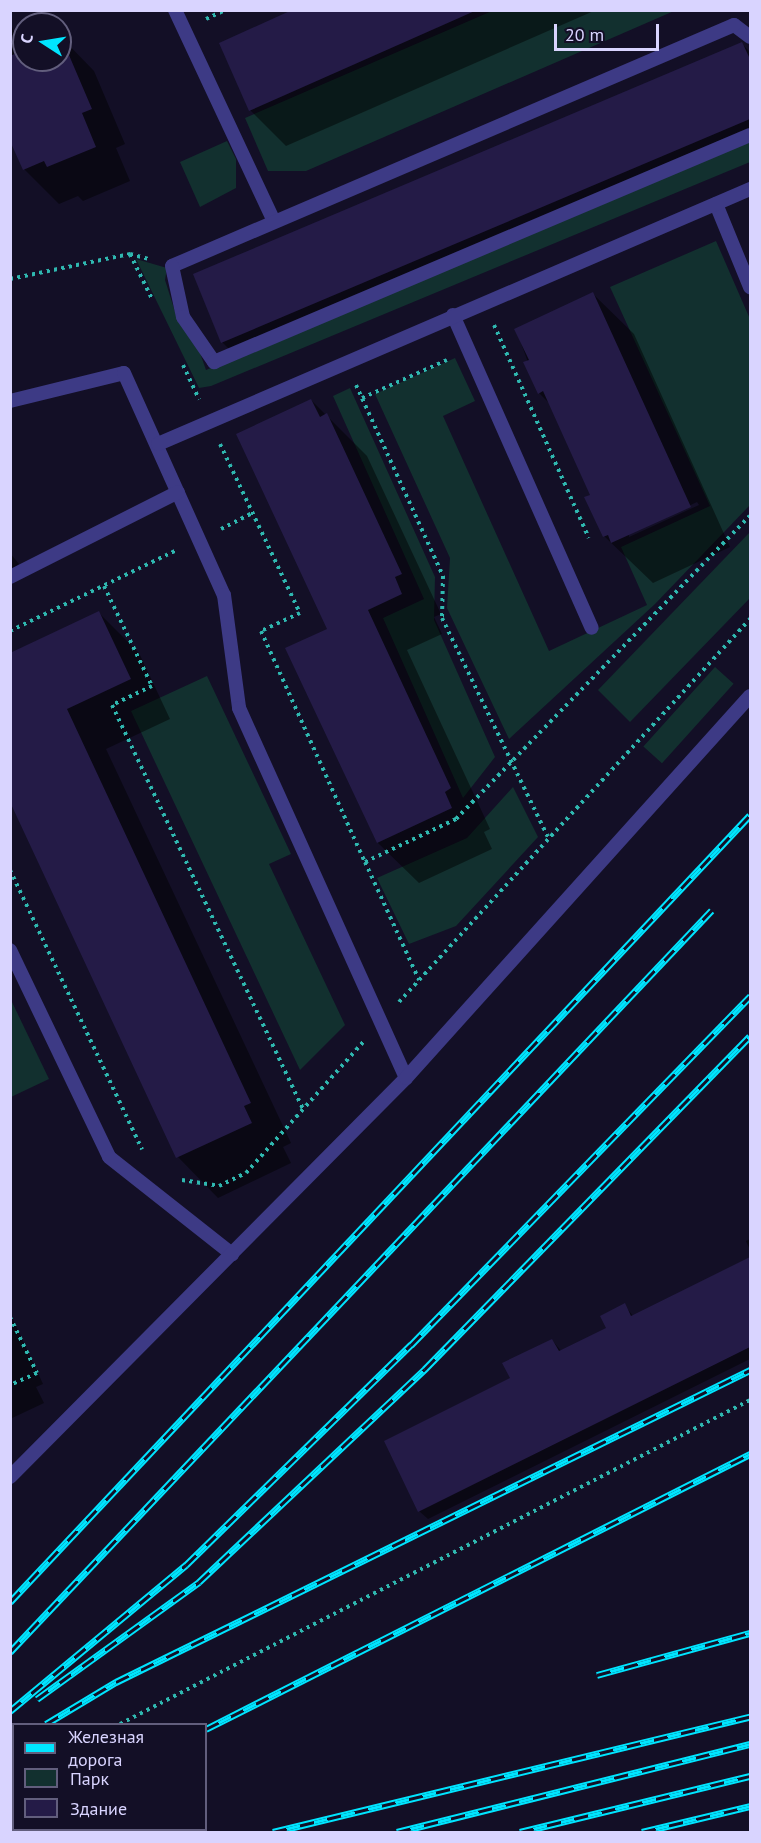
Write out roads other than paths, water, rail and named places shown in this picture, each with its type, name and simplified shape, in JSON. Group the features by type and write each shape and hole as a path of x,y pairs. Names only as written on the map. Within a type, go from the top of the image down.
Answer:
{"lane":[{"path":"175,10 274,221"},
{"path":"750,37 734,25 172,266 183,317 214,362 750,135"},
{"path":"158,444 750,189"},
{"path":"716,204 750,287"},
{"path":"453,315 592,628"},
{"path":"10,401 124,373 158,444 224,595 239,708 406,1078"},
{"path":"10,577 178,492"},
{"path":"10,1477 406,1078 750,696"},
{"path":"10,950 109,1157 232,1254"}],"railway":[{"path":"10,1602 750,815"},
{"path":"10,1652 712,910"},
{"path":"10,1711 186,1565 411,1345 750,996"},
{"path":"37,1699 199,1582 425,1369 750,1036"},
{"path":"48,1723 116,1682 750,1370"},
{"path":"207,1728 750,1454"},
{"path":"597,1675 750,1633"},
{"path":"273,1832 750,1717"},
{"path":"397,1832 750,1744"},
{"path":"520,1832 750,1776"},
{"path":"642,1832 750,1806"}]}
